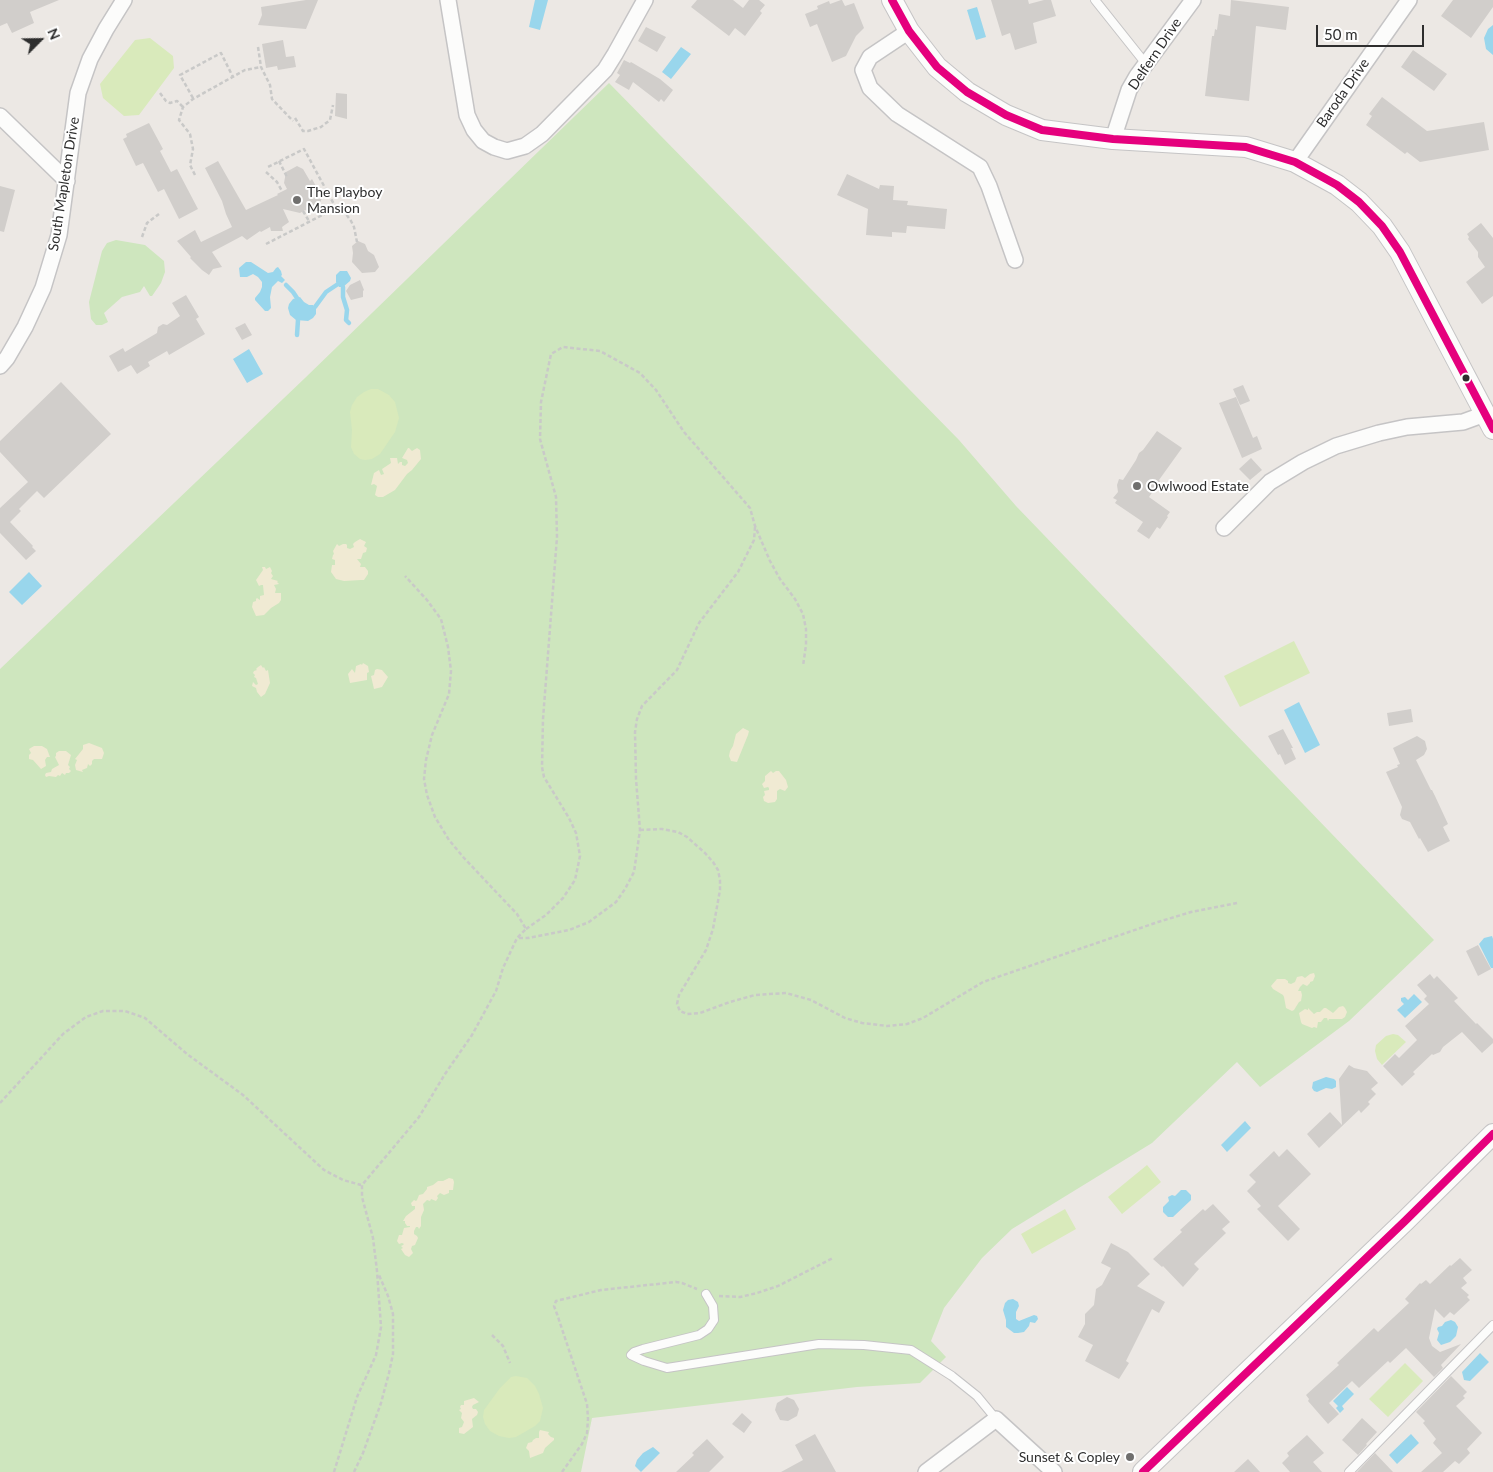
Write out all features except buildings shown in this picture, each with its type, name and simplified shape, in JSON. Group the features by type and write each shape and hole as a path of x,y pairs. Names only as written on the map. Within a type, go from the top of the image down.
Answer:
{"main road":[{"path":"892,0 909,31 937,67 967,92 1006,115 1042,130 1113,139 1246,147 1295,162 1336,185 1359,202 1382,226 1400,252 1489,422"},
{"path":"1142,1472 1406,1221 1493,1134"}],"street":[{"name":"South Mapleton Drive","path":"0,366 7,358 25,326 43,288 58,236 78,93 90,59 124,0"},
{"path":"448,0 468,115 474,130 483,141 508,151 525,146 542,134 604,70 645,0"},
{"name":"Delfern Drive","path":"1113,139 1129,90 1193,0"},
{"name":"Baroda Drive","path":"1295,162 1409,0"},
{"path":"909,31 870,57 863,70 870,88 896,114 980,167 989,186 1015,260"},
{"path":"0,116 66,181"},
{"path":"1224,528 1270,482 1303,462 1336,446 1407,427 1464,422 1489,422"},
{"path":"926,1472 996,1419 1054,1472"}],"lane":[{"path":"1095,0 1146,64"},
{"path":"706,1294 713,1306 714,1320 708,1329 699,1335 643,1349 630,1355 668,1368 819,1344 864,1345 911,1350 952,1376 978,1396 996,1419"},
{"path":"1349,1472 1493,1325"}],"path":[{"path":"258,46 261,67 270,85 272,99 294,119 303,131 321,126 330,120 332,105"},
{"path":"193,98 180,75 220,54 233,77"},
{"path":"195,175 190,164 194,149 190,134 179,120 182,107 193,98 245,70 261,67"},
{"path":"160,93 166,101 170,103 177,101 182,107"},
{"path":"268,167 304,149 337,210 346,214 354,226 357,242"},
{"path":"279,161 287,177"},
{"path":"266,172 277,182 282,191"},
{"path":"266,244 336,208"},
{"path":"303,211 309,221"},
{"path":"142,237 147,223 159,214"},
{"path":"334,1472 357,1397 376,1355 381,1327 373,1238 362,1197 362,1185 420,1117 445,1074 472,1035 496,990 503,968 517,938 546,915 563,898 575,880 580,856 576,833 544,777 542,767 543,719 557,537 556,497 540,439 541,402 551,354 563,347 600,351 640,372 656,390 684,432 750,508 755,526 773,567 795,598 803,614 806,628 806,645 803,666"},
{"path":"517,938 528,938 569,930 590,922 616,902 625,890 634,872 640,830 635,760 637,719 642,706 677,670 699,623 738,572 754,540 755,526"},
{"path":"405,576 427,600 441,620 448,647 451,671 449,694 432,735 426,760 424,779 432,810 449,840 469,864 517,914 526,929"},
{"path":"640,830 662,829 682,834 696,844 718,870 720,890 713,929 706,950 678,995 677,1004 680,1011 687,1014 700,1013 730,1002 755,996 786,993 811,1000 845,1018 862,1023 887,1026 907,1024 924,1018 983,982 1158,922 1191,912 1236,903"},
{"path":"0,1103 63,1034 86,1017 103,1011 125,1011 145,1018 188,1054 243,1095 324,1170 343,1180 362,1185"},
{"path":"562,1472 582,1444 587,1432 588,1419 587,1404 554,1306 556,1301 615,1288 642,1287 676,1282 706,1294 740,1297 778,1286 832,1258"},
{"path":"354,1472 381,1403 393,1354 393,1314 388,1296 377,1271"},
{"path":"561,1294 562,1299"},
{"path":"492,1335 503,1346 510,1363"}],"green space":[{"path":"150,38 173,56 174,68 139,115 124,116 103,98 100,84 135,40"},
{"path":"609,83 959,440 1016,506 1434,940 1349,1021 1260,1087 1237,1062 1152,1143 1012,1229 982,1258 944,1308 931,1341 946,1357 920,1383 857,1387 592,1418 581,1472 0,1472 0,669 305,378"},
{"path":"116,240 145,245 164,261 165,272 161,283 152,296 150,296 144,286 140,292 122,297 104,313 108,322 96,325 91,319 89,302 102,251 107,243"},
{"path":"371,389 378,389 389,395 395,402 399,418 395,432 380,454 372,459 365,460 360,459 354,454 351,447 350,412 357,397"},
{"path":"1294,641 1310,673 1240,707 1224,676"},
{"path":"1398,1035 1406,1042 1382,1065 1377,1059 1376,1045 1386,1036"},
{"path":"1147,1165 1161,1182 1122,1214 1108,1197"},
{"path":"1065,1209 1076,1229 1032,1254 1021,1234"},
{"path":"1405,1363 1423,1381 1388,1417 1369,1399"},
{"path":"511,1377 527,1378 535,1386 543,1408 540,1421 535,1426 516,1437 509,1438 499,1436 490,1431 483,1417 484,1410 500,1388"}],"sand":[{"path":"408,448 412,451 417,448 420,450 421,459 395,490 383,497 378,497 375,495 377,486 371,485 374,473 379,470 381,475 384,474 382,469 391,463 390,458 397,458 398,464 402,462 402,465 405,466 408,463 407,460 402,458"},
{"path":"360,539 366,542 364,546 367,548 361,559 357,559 361,564 360,567 365,567 368,574 364,580 344,581 336,579 331,572 332,565 335,565 335,560 332,559 333,551 337,544 339,546 346,544 347,548 350,549"},
{"path":"262,567 266,569 270,567 273,576 271,579 278,581 279,584 274,585 275,593 281,593 281,600 264,615 256,616 252,607 253,602 257,598 260,600 260,596 264,595 263,585 259,586 256,580 263,570"},
{"path":"363,663 368,666 367,680 350,683 348,674 352,669 355,673 356,666"},
{"path":"261,665 266,671 268,670 270,683 265,694 261,697 256,688 252,686 253,682 256,685 258,684 253,673"},
{"path":"377,669 382,670 388,677 382,687 374,689 371,676 374,675"},
{"path":"743,728 749,731 748,735 737,762 731,761 729,756 736,734"},
{"path":"89,743 102,748 104,753 102,759 94,759 90,766 88,764 87,768 82,770 83,772 76,770 77,760 75,759 83,749 83,745"},
{"path":"34,746 42,746 47,749 50,757 47,757 45,760 46,766 41,769 33,760 29,759 31,753 29,749"},
{"path":"59,751 66,751 71,755 68,765 71,771 65,775 62,773 56,777 46,777 46,773 51,772 52,769 59,765 55,757"},
{"path":"771,771 773,773 779,771 786,780 788,787 785,791 780,789 777,791 775,802 768,803 764,801 763,797 765,795 764,791 769,790 769,788 764,788 762,784 765,781 765,776"},
{"path":"1314,973 1313,981 1307,986 1303,984 1300,987 1298,991 1301,991 1301,1001 1292,1011 1286,1008 1283,995 1271,986 1277,979 1285,979 1291,984 1295,982 1297,977 1302,976 1305,978"},
{"path":"1343,1006 1347,1012 1342,1019 1329,1019 1328,1021 1327,1018 1324,1018 1321,1022 1318,1022 1317,1028 1312,1028 1301,1022 1299,1013 1305,1009 1308,1010 1308,1008 1314,1014 1326,1008 1333,1013"},
{"path":"449,1178 453,1179 454,1182 453,1190 449,1190 449,1193 444,1195 440,1193 436,1201 431,1199 423,1204 424,1210 421,1217 421,1226 419,1229 416,1227 414,1231 418,1238 411,1249 413,1253 409,1257 405,1255 401,1249 403,1248 401,1246 404,1244 399,1244 397,1241 399,1235 402,1235 404,1228 410,1227 403,1221 415,1209 415,1206 412,1206 411,1203 417,1200 419,1195 423,1194 427,1187"},
{"path":"474,1398 479,1402 472,1407 478,1412 472,1419 473,1427 464,1434 459,1433 459,1428 462,1427 464,1422 461,1418 460,1407 464,1405 464,1401"},
{"path":"540,1430 549,1432 548,1434 554,1440 545,1448 543,1453 530,1458 529,1451 526,1448 528,1443 539,1438"}],"water":[{"path":"535,0 548,0 540,30 529,27"},
{"path":"977,7 986,37 976,40 967,10"},
{"path":"1493,25 1493,55 1486,49 1484,38 1488,29"},
{"path":"681,47 691,54 671,79 662,72"},
{"path":"246,262 251,262 268,273 273,272 278,267 281,271 281,276 285,280 282,283 278,281 272,287 270,297 271,308 268,311 265,311 255,300 262,287 262,282 258,277 253,274 247,277 240,277 239,268"},
{"path":"340,271 347,271 351,278 343,287 339,287 336,282 336,275"},
{"path":"300,297 304,302 313,305 316,309 316,314 308,321 296,320 290,315 289,304 293,299"},
{"path":"249,349 263,374 247,383 233,359"},
{"path":"29,572 42,586 22,605 9,592"},
{"path":"1299,702 1320,745 1305,753 1284,710"},
{"path":"1492,936 1493,968 1491,968 1479,944 1484,938"},
{"path":"1414,994 1422,1002 1405,1018 1397,1010 1404,1004 1401,998 1405,997 1408,1000"},
{"path":"1326,1077 1336,1081 1336,1087 1332,1089 1326,1088 1317,1092 1314,1091 1312,1088 1313,1082"},
{"path":"1245,1121 1251,1128 1227,1152 1221,1145"},
{"path":"1181,1190 1186,1190 1191,1195 1191,1200 1173,1217 1168,1217 1163,1212 1163,1207 1169,1201 1168,1197 1175,1196"},
{"path":"1013,1299 1018,1302 1019,1306 1016,1312 1016,1319 1019,1321 1034,1315 1038,1319 1035,1323 1030,1322 1024,1332 1014,1333 1006,1327 1003,1310 1005,1303"},
{"path":"1451,1320 1458,1327 1456,1336 1450,1342 1441,1345 1437,1340 1439,1333 1437,1329 1445,1322"},
{"path":"1480,1353 1489,1362 1470,1381 1464,1380 1462,1372"},
{"path":"1347,1387 1354,1394 1342,1406 1344,1409 1340,1413 1336,1408 1338,1406 1333,1401"},
{"path":"1411,1434 1419,1443 1397,1464 1389,1455"},
{"path":"653,1447 660,1453 641,1472 635,1466 637,1460 643,1453"}],"waterway":[{"path":"315,307 326,292 338,284"},
{"path":"286,285 297,298"},
{"path":"343,287 343,297 347,310 346,320 349,323"},
{"path":"297,335 298,320"}],"transit line":[{"path":"892,0 909,31 937,67 967,92 1006,115 1042,130 1113,139 1246,147 1295,162 1337,185 1359,202 1382,226 1400,252 1493,429"},
{"path":"1143,1472 1493,1134"}],"place":[{"name":"The Playboy Mansion","path":"297,200"},
{"name":"Owlwood Estate","path":"1137,486"},
{"name":"Sunset & Copley","path":"1130,1457"}]}
